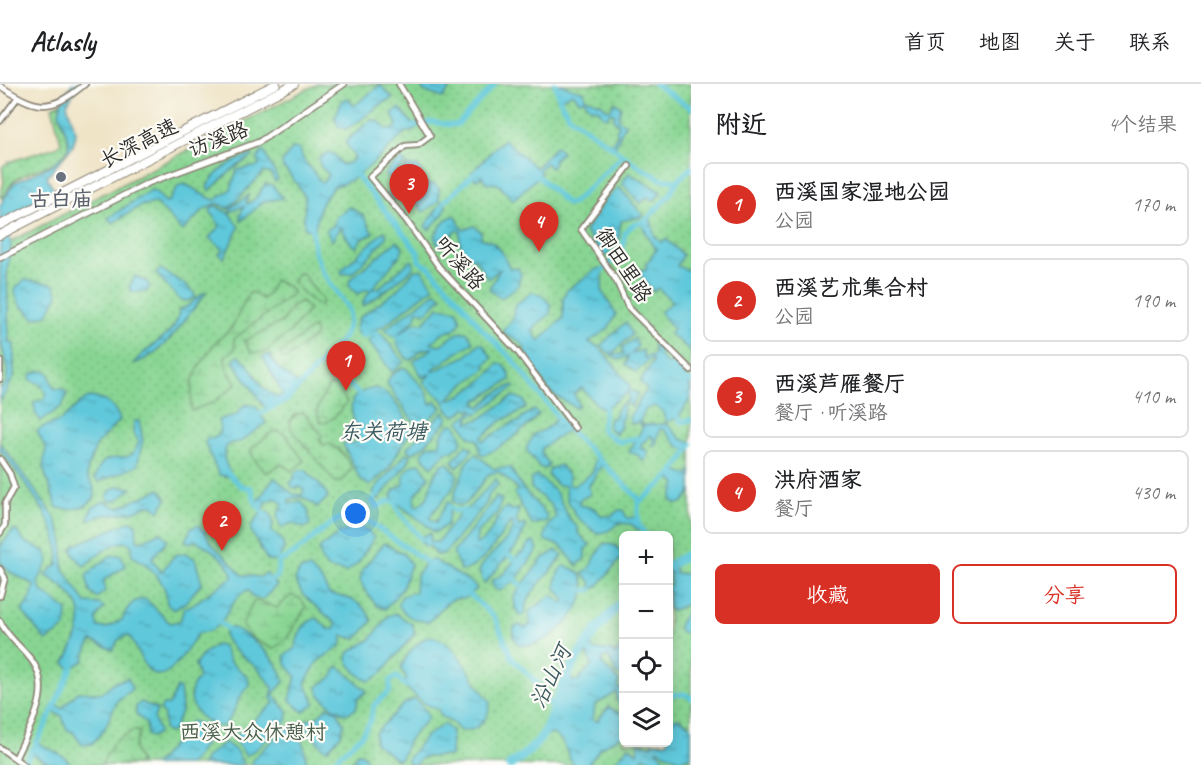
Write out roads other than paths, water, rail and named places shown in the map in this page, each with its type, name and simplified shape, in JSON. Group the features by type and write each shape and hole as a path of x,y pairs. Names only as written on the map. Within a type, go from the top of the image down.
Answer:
{"highway":[{"name":"长深高速","path":"0,225 276,84"},
{"name":"长深高速","path":"0,235 294,84"}],"street":[{"path":"0,86 33,106 50,105 85,84"},
{"name":"访溪路","path":"0,258 148,183 259,142 344,84"},
{"name":"听溪路","path":"399,84 430,136 418,145 405,146 370,177 406,220 439,267 517,351 574,428"},
{"path":"0,121 18,97"},
{"name":"御田里路","path":"629,166 581,229 611,272 628,307 691,370"},
{"path":"0,360 0,379"},
{"path":"0,459 10,474 14,487 14,492 5,503 5,525 0,533"},
{"path":"0,569 5,578 0,596"},
{"path":"0,621 36,665 41,686 42,696 16,757"},
{"path":"0,748 16,757 24,765"}],"water":[{"path":"72,84 79,84 67,104 76,133 73,146 47,177 56,194 9,233 11,246 7,272 9,341 14,344 14,377 0,402 0,390 7,381 7,367 0,338 0,205 14,183 52,165 67,152 69,142 59,112 63,96"},
{"path":"420,84 453,84 443,98 423,91"},
{"path":"555,84 584,91 585,98 602,104 608,110 614,102 621,107 618,119 625,124 614,149 610,146 618,134 616,130 619,126 613,118 615,115 611,112 607,117 603,116 598,109 591,108 584,100 579,101 573,93 560,100"},
{"path":"380,85 393,98 352,126 345,129 338,126 335,118 342,100 348,98 354,106"},
{"path":"400,108 415,127 414,131 406,132 353,179 333,187 320,206 315,228 311,231 304,226 305,197 283,168 282,162 293,148 300,149 303,159 322,183 329,175 320,166 319,158 329,152 335,155 341,164 349,163 355,158 345,142 371,120 379,121 386,129 393,130 397,125 392,113"},
{"path":"504,139 536,168 556,146 562,153 554,159 551,168 546,163 539,170 541,174 513,200 498,184 487,183 482,177 476,180 471,173"},
{"path":"263,150 278,179 275,182 271,174 264,172 228,209 217,203 203,210 184,230 181,230 156,203 140,206 113,223 108,218 151,190 165,202 169,201 178,186 185,184 215,200 231,189 237,170 259,166 258,158"},
{"path":"251,154 253,156 233,169 209,191 207,187 215,175"},
{"path":"401,159 406,163 394,173 394,177 407,166 418,166 428,184 434,184 439,188 439,201 423,212 417,204 415,194 426,185 423,182 397,200 388,195 394,180 385,176 387,171"},
{"path":"629,173 661,192 654,201 647,197 640,204 622,183"},
{"path":"265,184 272,185 283,198 265,201 241,221 240,215 244,206 230,212 231,208 250,194 246,202 248,204 257,197"},
{"path":"619,187 644,216 621,221 618,244 603,258 585,231 605,200"},
{"path":"443,200 446,205 444,213 429,230 425,226"},
{"path":"216,206 230,214 239,227 224,258 219,254 223,250 209,238 220,226 210,211"},
{"path":"349,207 363,215 373,234 361,239 357,247 352,245 340,227 332,241 326,230 333,226 336,217"},
{"path":"650,215 655,237 661,242 666,239 683,255 677,266 691,271 691,351 670,334 673,328 660,312 672,302 658,288 654,292 640,275 641,269 646,270 646,264 656,250 641,224"},
{"path":"456,216 463,230 474,226 481,232 481,238 492,242 502,252 510,269 517,268 521,273 518,286 501,298 489,289 500,269 488,279 476,260 465,255 460,242 460,231 456,230 440,248 434,237 445,220"},
{"path":"384,231 387,235 381,244 352,273 342,274 341,270"},
{"path":"397,241 403,247 401,254 372,289 380,287 410,261 413,261 414,267 363,306 363,301 370,291 368,289 357,294 349,285 350,279"},
{"path":"598,268 603,270 602,291 616,314 608,329 589,342 600,348 630,385 629,390 638,393 631,407 627,403 624,404 623,419 620,420 621,426 616,434 608,427 610,419 613,418 618,407 629,399 628,392 604,409 597,405 582,388 574,393 579,405 576,408 551,393 526,358 525,348 519,341 504,334 504,329 512,320 515,305 532,292 542,295 551,305 550,314 537,325 533,332 539,341 563,318 563,299 567,290"},
{"path":"161,269 185,285 196,297 188,301 180,300 156,273"},
{"path":"415,270 422,270 434,287 382,327 360,336 355,330 359,318 395,292"},
{"path":"135,276 147,282 150,287 146,292 133,292 129,288"},
{"path":"24,280 53,284 58,295 47,315 35,318 19,302 15,289"},
{"path":"436,292 442,297 426,313 418,310 416,318 397,335 414,323 423,323 439,307 457,310 461,321 454,330 442,333 431,343 440,345 461,331 468,333 473,342 432,372 466,356 479,343 483,344 492,358 485,365 486,369 465,383 447,400 469,390 482,381 498,364 503,364 510,374 510,380 476,403 480,407 496,393 513,385 515,387 478,413 469,416 468,423 480,419 514,396 524,400 526,408 501,421 481,438 483,441 514,422 519,422 522,417 534,410 539,414 511,439 485,454 480,454 478,440 470,437 459,421 474,410 466,408 457,416 453,415 442,399 423,382 430,374 422,378 414,361 433,348 422,350 411,360 407,359 397,344 396,338 385,329"},
{"path":"206,293 165,344 145,359 133,364 174,327 179,310 188,306"},
{"path":"626,322 632,335 612,354 624,354 622,348 635,338 638,346 632,354 643,350 644,358 654,354 653,340 663,350 659,355 668,365 673,360 689,381 691,398 678,418 666,422 662,411 655,406 646,409 640,420 643,425 667,424 681,439 691,442 688,451 679,447 663,429 660,429 655,446 652,446 654,440 651,436 642,443 641,449 646,449 648,454 644,462 638,455 629,452 643,427 638,422 632,424 629,417 647,389 640,382 653,361 651,358 636,372 626,365 628,356 619,360 601,345"},
{"path":"377,333 381,333 404,362 392,372 368,341"},
{"path":"269,354 276,366 300,386 287,400 266,409 233,361 238,356 247,363 264,389 276,397 283,395 263,357"},
{"path":"406,368 427,392 430,404 436,401 442,408 422,425 412,420 387,383 391,375"},
{"path":"40,371 48,372 54,388 64,390 67,394 62,406 41,421 35,413 34,402 43,400 47,394 40,384 30,380 31,374"},
{"name":"东关荷塘","path":"377,388 393,399 411,430 389,468 370,486 360,479 343,444 346,442 352,444 359,439 352,412 353,399 365,390"},
{"path":"89,397 109,403 120,420 97,444 88,467 87,476 94,487 95,497 78,508 57,508 43,467 46,449 37,431 63,419"},
{"path":"245,404 256,406 266,423 240,442 231,443 226,447 224,458 231,477 219,475 205,443 208,437 212,439 218,436 220,429 218,420 236,415"},
{"path":"443,412 448,417 446,422 424,446 411,454 407,448"},
{"path":"556,417 568,430 542,448 541,453 549,464 546,469 539,467 526,449 534,434 547,428"},
{"path":"134,421 139,421 143,440 137,466 99,482 95,479 102,463 106,460 127,457 135,450 139,441 133,433"},
{"path":"450,424 456,425 462,438 461,444 453,451 447,451 432,467 424,459 422,453 428,446 440,444 441,435"},
{"path":"0,443 54,516 63,539 63,568 86,603 99,604 104,607 96,619 98,627 106,628 122,620 130,605 141,599 146,599 170,623 180,621 184,608 192,605 232,577 228,566 212,550 194,540 191,543 185,541 191,528 198,525 213,545 242,575 261,577 266,573 277,585 263,599 254,598 248,590 241,594 222,621 209,631 199,633 169,671 154,674 146,667 128,635 118,640 113,650 92,641 84,661 70,669 65,663 78,634 80,612 70,594 45,575 58,564 58,549 54,534 39,504 0,449"},
{"path":"466,445 473,449 457,468 452,461"},
{"path":"407,453 410,456 408,463 378,500 373,493 376,487"},
{"path":"476,454 494,469 510,467 523,489 547,515 547,521 532,525 515,494 517,488 499,472 489,474 466,504 457,505 453,501 457,487 469,459"},
{"path":"595,457 602,465 589,486 590,495 580,499 579,505 594,508 602,516 611,516 623,510 627,518 637,517 641,528 638,530 631,524 619,523 608,531 597,534 576,516 567,499 565,485 558,486 548,475 550,469 560,465 569,476 569,485 574,486 593,472"},
{"path":"420,463 429,477 415,496 415,506 427,498 434,476 442,464 448,463 458,476 451,491 430,516 431,520 436,522 448,501 451,504 447,525 434,533 391,496 394,490 404,484 407,470"},
{"path":"691,469 691,492 682,503 676,504 671,499 676,483 667,477 676,470 688,475"},
{"path":"300,470 306,470 324,489 328,497 318,507 302,497 289,499 289,504 301,501 308,510 310,524 304,528 292,523 281,528 277,516 283,504 275,498 267,502 263,510 255,502 275,478 293,494 302,495 304,491 301,487 293,488 290,483 294,479 294,474"},
{"path":"537,475 556,492 569,518 578,528 578,533 590,545 585,549 585,558 577,566 561,546 546,541 544,537 548,526 556,517 551,505 531,488 531,479"},
{"path":"496,479 499,484 490,492 486,504 444,554 436,555 430,546 425,546 420,541 423,536 430,533 431,542 438,542 461,512 468,508"},
{"path":"117,486 132,488 116,501 109,501 107,496"},
{"path":"160,489 167,499 159,511 153,505 147,505 133,512 99,516 89,521 92,508 104,501 118,508"},
{"path":"496,497 502,499 497,513 477,533 476,544 486,537 506,507 512,510 519,509 516,521 519,526 524,524 526,527 516,547 484,584 479,571 508,537 513,524 510,522 483,559 469,569 461,571 453,553"},
{"path":"263,510 270,513 273,520 272,532 281,539 284,546 281,554 273,562 267,560 251,531 251,526"},
{"path":"131,521 136,524 137,540 142,541 161,532 168,540 152,558 161,572 175,555 186,553 195,559 202,583 185,603 173,610 167,604 166,592 160,580 147,566 132,556 132,546 127,542 109,547 84,566 74,555 72,549 75,545"},
{"path":"360,527 369,531 374,538 358,563 346,572 327,568 321,559 319,549 340,533"},
{"path":"13,530 16,530 25,542 45,551 49,560 38,582 41,590 67,610 66,627 46,641 22,611 31,598 34,585 10,572 0,562 0,547"},
{"path":"534,542 538,549 517,579 500,591 494,588 491,581 504,574 519,554 524,552 528,544"},
{"path":"384,543 403,553 411,564 402,589 385,609 377,606 360,580 362,570"},
{"path":"605,543 616,546 619,550 619,561 597,587 591,590 591,582 582,574"},
{"path":"556,550 563,555 534,590 524,615 520,616 515,608 514,596 542,559"},
{"path":"120,555 126,566 104,580 105,591 97,598 90,592 86,575 110,556"},
{"path":"434,560 472,583 477,589 464,599 458,598 449,602 429,622 407,615 398,604 402,596 415,592 416,578 425,561"},
{"path":"673,563 676,573 684,574 691,570 691,627 685,633 680,632 678,626 690,606 688,604 673,610"},
{"path":"563,566 578,572 584,583 576,611 550,637 535,644 519,645 513,636 514,627 520,625 525,628 530,625 529,611 552,595 563,603 565,600 555,587 558,572"},
{"path":"310,568 323,582 329,594 360,604 372,621 357,639 343,636 341,646 318,661 305,683 315,703 303,712 290,700 296,676 287,666 284,656 295,648 301,630 307,623 317,618 328,629 334,629 336,624 303,595 295,580 300,570"},
{"path":"395,613 412,624 415,633 381,674 370,681 367,680 349,663 348,653 371,639 388,616"},
{"path":"231,627 255,642 278,666 284,682 273,694 288,712 287,721 246,756 233,738 274,703 271,698 273,688 261,672 227,641 224,634"},
{"path":"429,636 448,644 456,652 490,701 486,718 473,729 460,731 441,716 438,709 425,704 405,687 406,677 401,669 405,659 420,642"},
{"path":"216,645 222,645 230,662 248,677 249,685 241,695 227,723 222,727 200,716 195,709 191,693 193,685 199,678 195,665 203,654"},
{"path":"590,645 595,650 609,650 616,654 619,650 619,675 608,656 603,658 602,664 619,681 619,703 617,692 595,705 593,720 597,721 609,707 619,713 619,737 601,747 588,765 573,765 562,741 553,734 544,735 570,673 573,681 577,681 592,665 587,654 580,657"},
{"path":"338,666 367,691 358,699 356,709 346,714 328,703 320,695 317,687 332,677"},
{"path":"128,678 132,689 117,701 104,730 92,744 82,745 73,732 67,730 62,716 50,711 53,704 62,708 78,692 101,693 113,683"},
{"path":"177,687 180,689 182,708 174,730 169,733 164,730 164,716 160,709 163,705 169,705"},
{"path":"415,699 426,711 428,718 409,740 401,758 397,760 375,743 375,733 405,703"},
{"path":"141,702 157,709 154,719 159,732 152,737 147,735 146,723 136,714 136,706"},
{"path":"328,707 337,711 344,724 341,735 327,750 314,737 305,720 315,718"},
{"path":"678,718 691,726 691,756 680,760 656,749 671,765 657,765 644,756 642,758 650,765 613,765 628,747 637,753 638,747 673,747 673,719"},
{"path":"191,721 201,724 210,735 197,756 188,765 152,765 160,760"},
{"path":"444,724 452,731 451,756 423,757 414,765 410,764 407,760 426,736"},
{"path":"286,727 300,738 306,754 306,765 252,765 252,760"},
{"path":"37,742 60,754 71,765 50,765 31,753"},
{"path":"225,742 236,751 244,765 202,765 206,757"},
{"path":"356,754 364,755 369,765 352,765"}],"waterway":[{"path":"409,127 432,122 458,124 495,84"},
{"path":"555,84 560,101 570,117 640,167 661,179 677,181"},
{"path":"655,84 691,108"},
{"path":"535,173 567,204 573,203 623,155"},
{"path":"603,270 622,251 625,232 633,225 646,220 671,193 677,181 691,168"},
{"path":"444,202 478,170"},
{"path":"354,172 418,252 419,261 429,267 482,329 512,359 564,425 641,501"},
{"path":"257,415 287,400 344,337 349,323 349,309 323,273 314,250 312,225"},
{"path":"360,336 377,333"},
{"path":"323,359 358,393"},
{"path":"687,379 691,382"},
{"path":"605,408 602,430 619,442 636,438"},
{"path":"678,418 681,422 691,420"},
{"path":"643,531 638,523 638,503 669,476 691,444"},
{"path":"226,471 241,486 251,488 255,502 263,512"},
{"path":"375,496 373,502 376,507 389,501 395,502 399,512 421,539"},
{"path":"450,507 455,511 464,510"},
{"path":"279,561 290,556 340,519 361,516 431,565"},
{"path":"268,581 277,577 279,561 274,553"},
{"name":"沿山河","path":"673,563 691,553"},
{"path":"508,555 514,559"},
{"path":"515,580 523,587"},
{"path":"585,590 591,590"},
{"path":"467,592 495,618 512,658 541,687 554,712"},
{"name":"沿山河","path":"510,765 541,738 576,660 598,629 619,605"},
{"path":"220,623 228,629"},
{"path":"24,765 45,727 73,665"},
{"path":"329,765 362,735 370,722 374,705 390,691 390,681 396,676 405,685"},
{"path":"673,695 685,694 691,698"}],"place":[{"name":"古白庙","path":"61,177"},
{"name":"西溪芦雁餐厅","path":"409,214"},
{"name":"洪府酒家","path":"539,252"},
{"name":"西溪国家湿地公园","path":"346,391"},
{"name":"西溪艺术集合村","path":"222,551"}],"park label":[{"name":"西溪大众休憩村","path":"253,732"}]}
